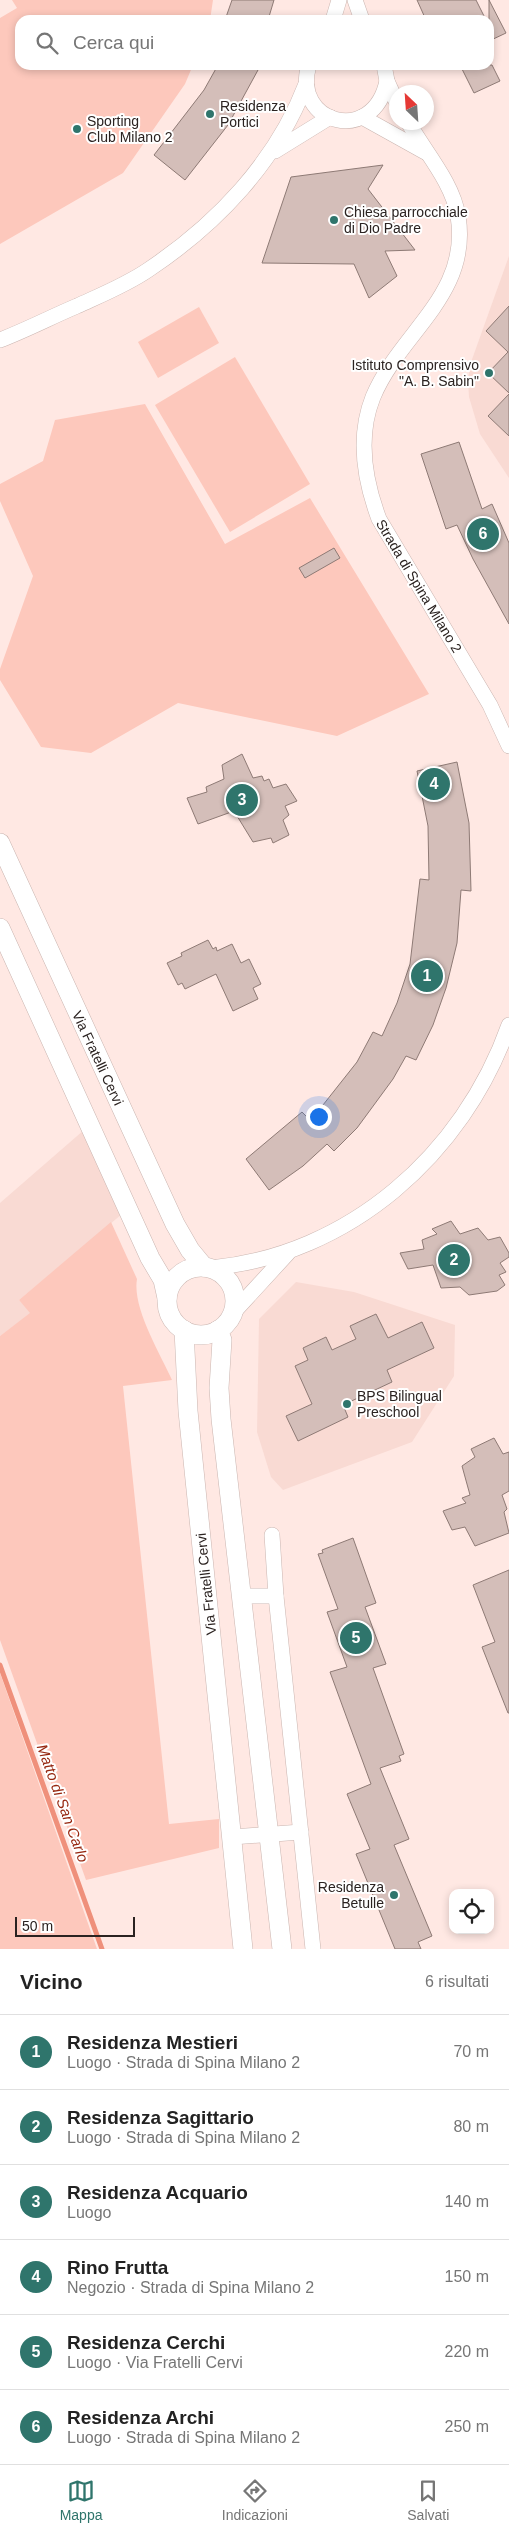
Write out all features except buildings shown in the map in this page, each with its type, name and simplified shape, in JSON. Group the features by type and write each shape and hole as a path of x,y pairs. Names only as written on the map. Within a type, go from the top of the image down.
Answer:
{"street":[{"path":"334,15 339,0"},
{"path":"355,0 360,15"},
{"path":"0,340 116,288 148,270 206,226 231,201 272,153 297,107 306,84 308,70"},
{"path":"385,70 389,85"},
{"path":"306,84 311,100 330,117 346,120 362,117 375,108 384,96 387,81"},
{"path":"272,153 330,117"},
{"name":"Strada di Spina Milano 2","path":"362,117 425,152"},
{"name":"Strada di Spina Milano 2","path":"413,130 425,152 445,180 455,202 459,234 456,265 447,289 395,360 378,387 369,409 364,467 368,490 379,519 490,705 509,746"},
{"name":"Via Fratelli Cervi","path":"0,843 175,1224 190,1250 207,1267"},
{"path":"0,928 150,1258 163,1280 169,1313 173,1321 184,1330 197,1335 218,1330 288,1253"},
{"path":"167,1298 169,1287 183,1271 245,1263 288,1253 328,1234 368,1210 410,1180 428,1162 460,1120 480,1087 509,1026"},
{"path":"207,1267 223,1275 232,1286 235,1300 232,1314"},
{"name":"Via Fratelli Cervi","path":"184,1330 188,1411 243,1949"},
{"path":"218,1330 222,1340 218,1388 221,1419 282,1949"},
{"path":"272,1535 276,1596 313,1949"},
{"path":"241,1596 276,1596"},
{"path":"232,1837 301,1832"}],"shaded area":[{"name":"Sporting Club Milano 2","path":"12,0 213,0 211,15 15,15 15,70 191,70 185,84 123,173 0,244 0,18 17,8"},
{"name":"Istituto Comprensivo \"A. B. Sabin\"","path":"509,256 509,478 480,434 469,397 468,381 470,365"},
{"path":"199,307 219,343 158,378 138,342"},
{"path":"235,357 310,484 230,532 155,405"},
{"path":"145,404 225,544 310,498 429,694 337,736 178,703 91,753 41,747 0,680 0,669 33,576 0,501 0,484 43,461 55,420"},
{"path":"84,1130 122,1214 19,1300 31,1313 0,1336 0,1203"},
{"path":"111,1222 137,1279 139,1303 148,1330 172,1380 123,1386 169,1824 219,1819 219,1848 86,1880 0,1640 0,1336 30,1313 19,1300"},
{"name":"BPS Bilingual Preschool","path":"296,1282 354,1292 455,1325 454,1376 412,1442 283,1490 271,1477 257,1432 259,1319"},
{"path":"0,1673 97,1949 0,1949"}],"waterway":[{"name":"Matto di San Carlo","path":"0,1665 102,1949"}],"place":[{"name":"Residenza Portici","path":"210,114"},
{"name":"Sporting Club Milano 2","path":"77,129"},
{"name":"Chiesa parrocchiale di Dio Padre","path":"334,220"},
{"name":"Istituto Comprensivo \"A. B. Sabin\"","path":"489,373"},
{"name":"Residenza Archi","path":"483,534"},
{"name":"Rino Frutta","path":"434,784"},
{"name":"Residenza Acquario","path":"242,800"},
{"name":"Residenza Mestieri","path":"427,976"},
{"name":"Residenza Sagittario","path":"454,1260"},
{"name":"BPS Bilingual Preschool","path":"347,1404"},
{"name":"Residenza Cerchi","path":"356,1638"},
{"name":"Residenza Betulle","path":"394,1895"}]}
